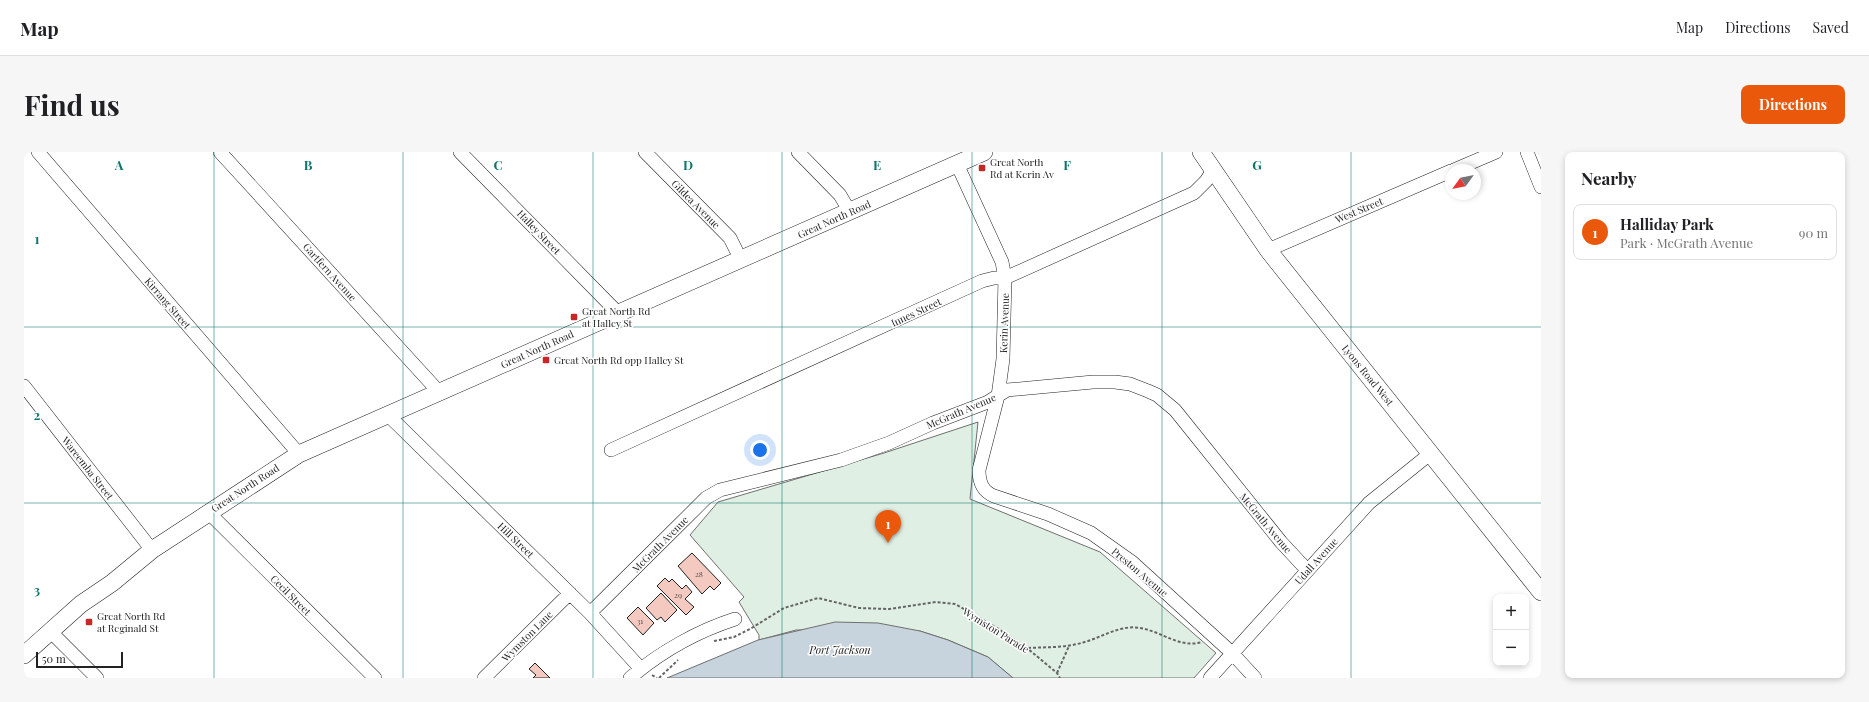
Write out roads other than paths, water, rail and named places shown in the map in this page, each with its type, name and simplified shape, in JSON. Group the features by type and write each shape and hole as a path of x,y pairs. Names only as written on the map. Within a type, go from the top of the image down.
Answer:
{"main road":[{"name":"Great North Road","path":"26,658 54,635 88,611 112,583 152,550 299,454 984,152"},
{"name":"Lyons Road West","path":"1201,152 1268,250 1541,592"}],"street":[{"name":"Kirrang Street","path":"38,152 299,454"},
{"name":"Gartfern Avenue","path":"220,152 439,392"},
{"name":"Halley Street","path":"460,152 618,313"},
{"name":"Gildea Avenue","path":"646,152 730,238 741,260"},
{"path":"798,152 840,195 850,212"},
{"path":"1468,164 1496,152"},
{"path":"1527,152 1541,187"},
{"name":"Kerin Avenue","path":"957,164 1002,262 1005,278 1003,359 998,396 979,470 979,480 984,488"},
{"name":"Innes Street","path":"611,450 982,281 994,278 1005,278 1194,193 1206,181 1214,169"},
{"name":"West Street","path":"1268,250 1445,174"},
{"name":"McGrath Avenue","path":"590,614 706,498 720,490 848,458 889,443 933,423 988,402 1007,390 1093,382 1130,384 1157,395 1175,410 1281,542 1307,570"},
{"name":"Wareemba Street","path":"24,386 152,550"},
{"name":"Hill Street","path":"388,415 570,593 641,669"},
{"name":"Udall Avenue","path":"1210,678 1369,503 1431,453"},
{"name":"Preston Avenue","path":"984,488 988,493 994,496 1048,514 1091,533 1132,562 1232,653 1255,678"},
{"name":"Cecil Street","path":"208,512 375,678"},
{"name":"Wymston Lane","path":"484,678 570,593"},
{"path":"630,678 670,649 719,624 735,619"},
{"path":"54,635 97,678"}],"water":[{"name":"Port Jackson","path":"835,622 878,623 920,631 948,640 988,657 1013,678 667,678 758,640"}],"place":[{"name":"Great North Rd at Kerin Av","path":"982,168"},
{"name":"Great North Rd at Halley St","path":"574,317"},
{"name":"Great North Rd opp Halley St","path":"546,360"},
{"name":"Halliday Park","path":"888,543"},
{"name":"Great North Rd at Reginald St","path":"89,622"}]}
